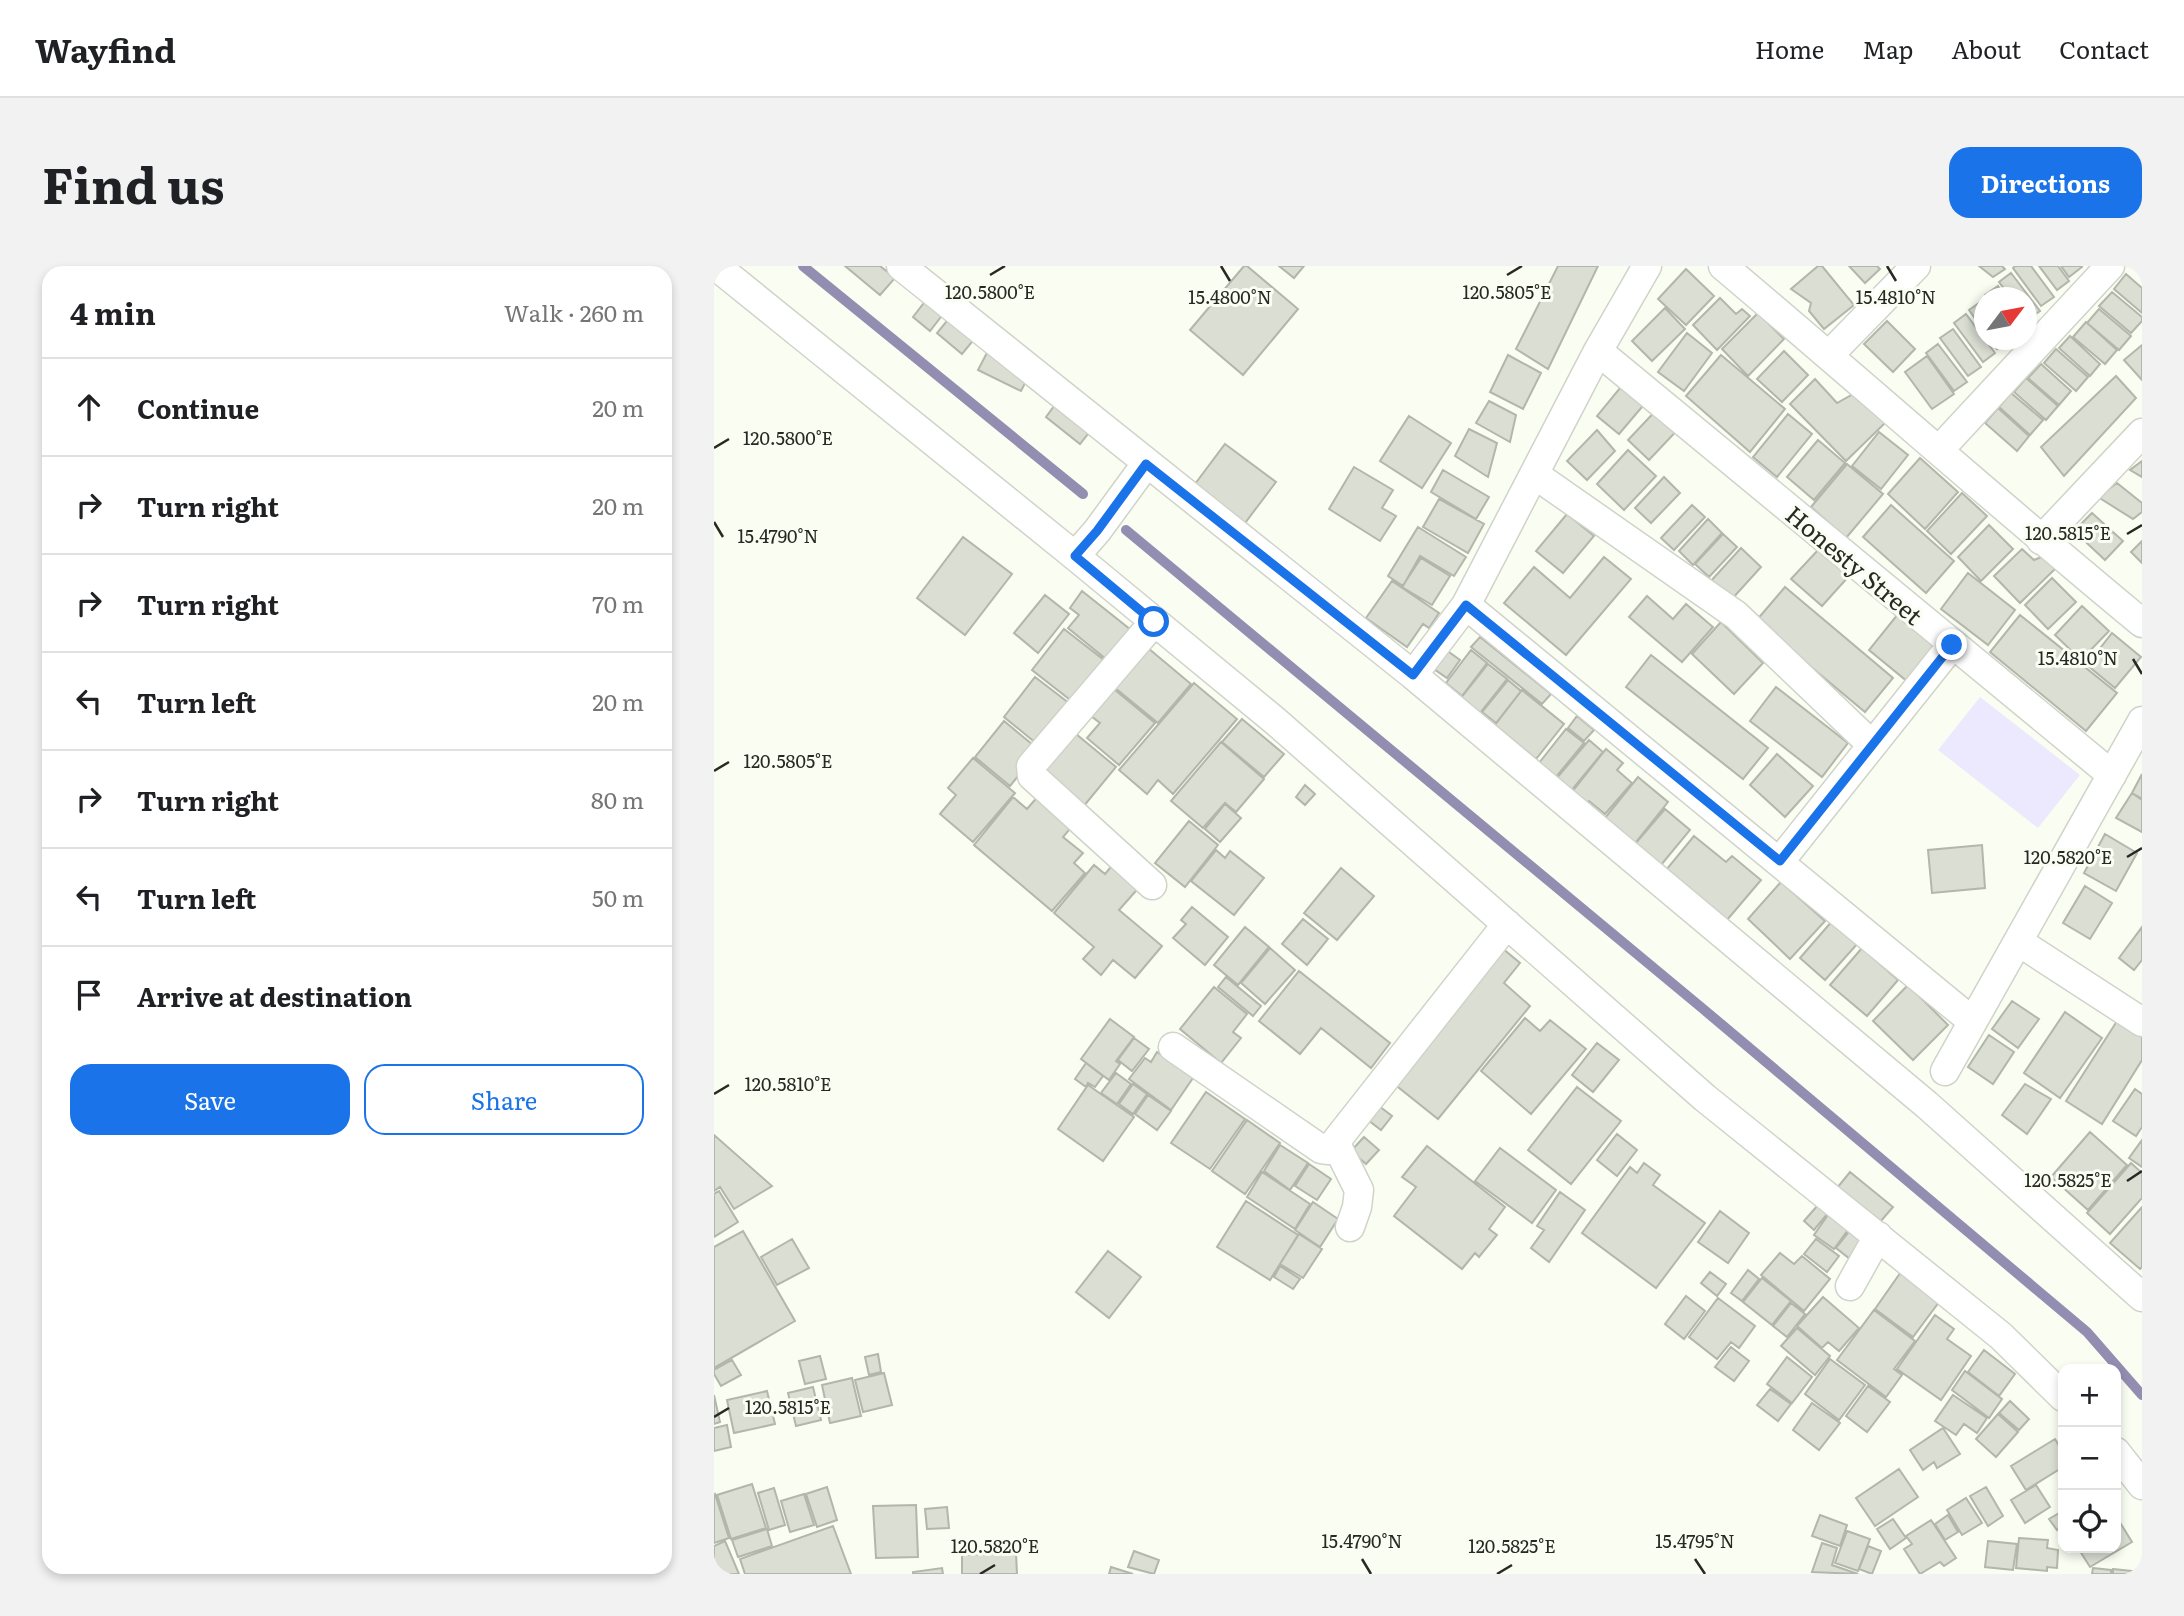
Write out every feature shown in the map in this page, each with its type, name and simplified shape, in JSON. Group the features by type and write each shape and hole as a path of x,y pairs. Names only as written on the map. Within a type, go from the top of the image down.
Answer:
{"street":[{"path":"716,266 1274,720 1705,1098 2001,1336 2058,1392"},
{"path":"901,266 1413,675 1927,1105 2142,1297"},
{"path":"1413,675 1466,605 1598,351 1647,266"},
{"path":"1723,266 2041,540 2142,623"},
{"path":"1829,355 1916,266"},
{"path":"1939,450 2110,266"},
{"name":"Honesty Street","path":"1598,351 2112,775"},
{"path":"2041,540 2142,433"},
{"path":"1075,556 1097,531 1146,464"},
{"path":"1534,474 1737,615 1871,744"},
{"path":"1466,605 1972,1021"},
{"path":"1152,885 1032,776 1031,766 1154,622"},
{"path":"1780,861 1952,645"},
{"path":"1945,1071 2142,721"},
{"path":"1173,1047 1321,1149 1329,1150 1507,924"},
{"path":"2019,942 2142,1022"},
{"path":"1336,1144 1359,1190 1350,1227"},
{"path":"1850,1286 1878,1236"},
{"path":"2121,1458 2142,1485"}],"shaded area":[{"path":"1980,697 2080,775 2038,828 1938,750"}],"building":[{"path":"845,266 880,266 895,278 880,295"},
{"path":"1244,266 1298,309 1243,375 1190,330"},
{"path":"1279,266 1304,266 1294,278"},
{"path":"1558,266 1598,266 1548,369 1516,349"},
{"path":"1818,266 1822,266 1854,305 1824,329 1809,311 1811,303 1791,289"},
{"path":"1849,266 1877,266 1880,269 1865,283"},
{"path":"1979,266 2002,266 2005,269 1993,277"},
{"path":"2031,266 2054,297 2041,306 2037,301 2037,287 2027,287 2013,268"},
{"path":"2039,266 2058,266 2069,281 2057,290"},
{"path":"2061,266 2081,266 2082,267 2069,277"},
{"path":"1686,269 1714,296 1686,325 1658,299"},
{"path":"2011,273 2022,287 2003,287 1999,282"},
{"path":"2126,274 2142,288 2142,313 2114,289"},
{"path":"2112,292 2142,317 2142,321 2131,333 2099,306"},
{"path":"930,295 947,309 930,331 913,317"},
{"path":"1720,298 1736,314 1742,309 1750,316 1717,350 1693,325"},
{"path":"1665,308 1685,329 1652,361 1632,341"},
{"path":"2099,309 2131,336 2119,350 2087,323"},
{"path":"1758,313 1784,339 1748,376 1722,349"},
{"path":"1966,314 1974,325 1974,350 1954,323"},
{"path":"951,316 976,337 962,354 937,333"},
{"path":"1887,321 1915,349 1893,372 1864,344"},
{"path":"2086,322 2117,350 2105,364 2073,337"},
{"path":"1953,329 1981,367 1968,376 1940,338"},
{"path":"1687,333 1712,353 1684,391 1658,372"},
{"path":"2070,336 2100,364 2090,376 2059,348"},
{"path":"992,343 1035,364 1021,391 978,370"},
{"path":"1938,344 1967,382 1954,391 1926,353"},
{"path":"2142,345 2142,380 2124,360"},
{"path":"2056,349 2088,377 2076,391 2044,363"},
{"path":"1974,350 1993,350 1995,353 1983,362"},
{"path":"1784,351 1808,375 1782,402 1757,379"},
{"path":"1508,355 1541,373 1523,409 1490,392"},
{"path":"1721,355 1785,409 1750,452 1686,396"},
{"path":"1927,356 1954,394 1932,409 1905,372"},
{"path":"2041,364 2071,391 2059,405 2028,378"},
{"path":"2116,376 2136,398 2064,476 2041,447"},
{"path":"2026,378 2058,406 2046,420 2014,392"},
{"path":"1815,379 1837,403 1855,393 1885,423 1846,461 1790,404"},
{"path":"1625,382 1647,401 1619,434 1597,416"},
{"path":"2011,393 2043,420 2030,435 1999,407"},
{"path":"1060,398 1095,425 1080,444 1046,417"},
{"path":"1489,401 1516,415 1510,442 1476,423"},
{"path":"1662,404 1683,424 1649,460 1628,440"},
{"path":"1998,408 2029,436 2017,451 1985,423"},
{"path":"1788,414 1812,434 1777,477 1753,457"},
{"path":"1409,416 1451,443 1422,488 1380,461"},
{"path":"1469,429 1497,443 1488,477 1455,456"},
{"path":"1597,430 1615,451 1587,480 1567,461"},
{"path":"1879,432 1908,455 1881,489 1852,466"},
{"path":"1818,440 1845,463 1814,500 1787,477"},
{"path":"1225,444 1276,482 1245,523 1195,484"},
{"path":"1628,450 1656,476 1624,510 1597,484"},
{"path":"1920,458 1958,492 1925,529 1888,494"},
{"path":"2142,461 2142,477 2130,470"},
{"path":"1847,464 1883,494 1846,538 1811,507"},
{"path":"1354,467 1393,490 1382,508 1396,516 1380,541 1329,509"},
{"path":"1443,470 1489,497 1476,519 1431,492"},
{"path":"1664,477 1680,493 1651,523 1635,508"},
{"path":"2117,483 2142,503 2142,512 2133,519 2098,497"},
{"path":"1962,493 1987,516 1951,554 1927,531"},
{"path":"1439,499 1484,524 1468,553 1423,527"},
{"path":"1692,505 1705,517 1674,550 1661,538"},
{"path":"1891,505 1954,561 1926,593 1863,537"},
{"path":"2092,513 2123,541 2105,560 2074,531"},
{"path":"1567,514 1594,536 1563,573 1536,551"},
{"path":"1708,519 1722,533 1693,565 1679,551"},
{"path":"1989,525 2013,549 1981,581 1958,557"},
{"path":"1418,527 1466,557 1454,576 1420,556 1403,586 1388,576"},
{"path":"1723,534 1737,547 1709,577 1695,564"},
{"path":"963,537 1012,574 965,635 917,598"},
{"path":"2142,541 2142,563 2131,552"},
{"path":"1741,548 1761,567 1731,600 1710,582"},
{"path":"1819,549 1849,576 1822,606 1791,579"},
{"path":"2022,549 2034,560 2044,556 2056,568 2020,603 1994,576"},
{"path":"1604,557 1631,579 1566,655 1504,603 1534,567 1570,598"},
{"path":"1421,558 1450,576 1432,605 1402,587"},
{"path":"1968,573 2015,610 1988,645 1941,609"},
{"path":"2052,578 2076,602 2048,629 2025,605"},
{"path":"1392,581 1439,613 1429,628 1423,624 1407,647 1366,618"},
{"path":"1785,587 1893,678 1865,712 1756,621"},
{"path":"1082,591 1136,634 1112,664 1068,628 1079,615 1070,608"},
{"path":"1045,595 1069,614 1038,653 1014,633"},
{"path":"1647,596 1673,619 1686,604 1713,627 1682,662 1629,617"},
{"path":"2082,606 2109,631 2081,660 2055,635"},
{"path":"1898,614 1936,646 1908,682 1869,650"},
{"path":"2020,615 2117,693 2086,731 1990,652"},
{"path":"1721,622 1763,663 1734,694 1692,654"},
{"path":"1064,629 1109,664 1078,706 1032,670"},
{"path":"2112,633 2141,657 2115,688 2087,665"},
{"path":"1480,637 1551,694 1542,704 1471,647"},
{"path":"1142,643 1191,684 1158,723 1109,683"},
{"path":"1442,647 1460,660 1447,678 1428,665"},
{"path":"1471,650 1487,663 1462,696 1446,683"},
{"path":"1651,655 1768,748 1743,779 1626,687"},
{"path":"1488,664 1507,679 1480,713 1461,698"},
{"path":"1035,677 1074,707 1042,748 1004,717"},
{"path":"1508,680 1521,691 1496,723 1482,712"},
{"path":"1194,683 1237,719 1173,794 1158,780 1147,794 1119,770"},
{"path":"1109,685 1155,723 1119,765 1087,738 1100,723 1087,713"},
{"path":"1776,687 1848,743 1822,777 1750,721"},
{"path":"1522,690 1564,724 1536,759 1495,725"},
{"path":"1577,716 1594,730 1584,741 1568,728"},
{"path":"1242,719 1284,754 1264,777 1222,742"},
{"path":"1004,721 1039,750 1010,786 975,757"},
{"path":"1070,729 1116,767 1083,807 1037,769"},
{"path":"1566,729 1584,743 1556,777 1539,763"},
{"path":"1589,740 1603,752 1571,791 1556,779"},
{"path":"1221,742 1264,779 1236,812 1225,803 1203,828 1171,801"},
{"path":"1606,749 1623,763 1617,770 1632,783 1605,814 1589,801 1586,804 1572,792"},
{"path":"1777,754 1813,786 1785,817 1750,785"},
{"path":"973,758 1015,793 973,842 940,814 956,795 948,788"},
{"path":"2142,774 2142,799 2132,793"},
{"path":"1638,777 1668,802 1632,847 1601,823"},
{"path":"1305,785 1315,794 1305,805 1296,797"},
{"path":"2132,793 2142,800 2142,832 2116,818"},
{"path":"1040,794 1074,824 1063,837 1083,853 1074,863 1085,873 1052,911 974,845 1013,797 1027,809"},
{"path":"1225,804 1241,818 1220,842 1205,829"},
{"path":"1665,809 1690,830 1661,865 1635,844"},
{"path":"1189,821 1218,845 1185,887 1155,863"},
{"path":"2105,834 2137,853 2116,891 2084,873"},
{"path":"1694,836 1726,862 1732,856 1761,880 1727,920 1666,870"},
{"path":"1982,845 1985,888 1932,893 1928,850"},
{"path":"1216,850 1225,858 1230,851 1264,878 1234,915 1191,881"},
{"path":"1116,861 1142,884 1119,910 1162,946 1135,978 1113,960 1101,975 1083,959 1094,947 1054,913 1094,865 1105,874"},
{"path":"1341,868 1374,896 1337,940 1304,913"},
{"path":"1781,882 1825,921 1790,959 1748,919"},
{"path":"2085,886 2112,903 2090,939 2063,923"},
{"path":"1192,907 1228,937 1205,965 1173,938 1186,924 1181,920"},
{"path":"1303,919 1328,939 1307,965 1282,944"},
{"path":"1833,920 1858,943 1825,980 1800,958"},
{"path":"1245,927 1269,947 1238,985 1214,965"},
{"path":"2142,927 2142,960 2134,970 2119,958"},
{"path":"1270,948 1295,970 1265,1004 1241,983"},
{"path":"1502,948 1520,963 1504,983 1530,1006 1438,1119 1393,1083"},
{"path":"1862,948 1898,980 1867,1016 1830,985"},
{"path":"1299,971 1390,1043 1371,1068 1321,1028 1300,1054 1259,1021"},
{"path":"1226,977 1261,1006 1253,1016 1218,987"},
{"path":"1908,985 1948,1025 1913,1060 1873,1021"},
{"path":"1214,987 1247,1014 1233,1032 1241,1038 1221,1063 1180,1029"},
{"path":"2012,1001 2039,1019 2018,1048 1992,1029"},
{"path":"2065,1012 2102,1038 2060,1098 2024,1073"},
{"path":"1525,1018 1540,1031 1550,1020 1586,1049 1531,1114 1481,1071"},
{"path":"1110,1019 1134,1037 1116,1061 1120,1064 1109,1080 1081,1059"},
{"path":"2117,1021 2142,1036 2142,1060 2102,1124 2066,1101"},
{"path":"1989,1035 2014,1052 1993,1084 1968,1067"},
{"path":"1134,1038 1149,1049 1132,1071 1118,1060"},
{"path":"1597,1043 1619,1060 1593,1092 1572,1075"},
{"path":"1157,1052 1193,1078 1171,1110 1129,1079 1145,1058 1151,1062"},
{"path":"1086,1063 1103,1076 1095,1087 1088,1083 1086,1087 1075,1079"},
{"path":"1116,1073 1131,1084 1117,1104 1101,1093"},
{"path":"1133,1084 1147,1094 1133,1114 1119,1104"},
{"path":"2025,1084 2051,1099 2027,1134 2002,1115"},
{"path":"1088,1085 1134,1117 1103,1161 1058,1129"},
{"path":"1577,1087 1621,1121 1571,1184 1528,1150"},
{"path":"2135,1089 2142,1094 2142,1127 2136,1136 2113,1121"},
{"path":"1206,1092 1245,1119 1210,1169 1171,1143"},
{"path":"1148,1095 1171,1111 1157,1130 1135,1114"},
{"path":"1379,1106 1392,1116 1381,1130 1368,1120"},
{"path":"1247,1120 1280,1143 1245,1194 1212,1171"},
{"path":"2090,1132 2127,1165 2088,1210 2051,1177"},
{"path":"1617,1134 1637,1150 1617,1176 1597,1160"},
{"path":"714,1135 772,1186 734,1209 720,1187 714,1191"},
{"path":"1364,1137 1379,1150 1366,1164 1351,1151"},
{"path":"2142,1140 2142,1167 2129,1158"},
{"path":"1280,1145 1308,1163 1290,1190 1264,1171"},
{"path":"1427,1146 1505,1207 1489,1229 1497,1235 1479,1257 1475,1253 1462,1269 1394,1216 1416,1187 1402,1177"},
{"path":"1500,1148 1556,1190 1532,1223 1475,1181"},
{"path":"1644,1163 1660,1175 1653,1185 1705,1223 1656,1288 1582,1233 1630,1167 1637,1173"},
{"path":"2131,1163 2142,1173 2142,1198 2110,1234 2087,1213"},
{"path":"1309,1164 1331,1179 1317,1200 1295,1186"},
{"path":"1262,1172 1310,1204 1295,1229 1247,1197"},
{"path":"1850,1172 1893,1207 1880,1222 1837,1188"},
{"path":"719,1191 738,1222 714,1237 714,1194"},
{"path":"1560,1192 1585,1210 1549,1262 1531,1248 1544,1230 1537,1226"},
{"path":"1246,1201 1298,1235 1270,1280 1217,1247"},
{"path":"1313,1202 1338,1219 1320,1247 1295,1230"},
{"path":"1818,1205 1828,1213 1814,1230 1804,1221"},
{"path":"2142,1207 2142,1267 2140,1269 2110,1243"},
{"path":"1720,1211 1749,1233 1728,1263 1698,1242"},
{"path":"1830,1212 1850,1227 1834,1249 1814,1235"},
{"path":"1852,1228 1866,1240 1850,1259 1836,1248"},
{"path":"743,1231 795,1321 714,1368 714,1247"},
{"path":"1299,1234 1322,1249 1303,1278 1280,1264"},
{"path":"792,1239 809,1268 777,1285 761,1257"},
{"path":"1816,1239 1839,1256 1827,1272 1804,1254"},
{"path":"1108,1251 1141,1277 1109,1318 1076,1292"},
{"path":"1780,1253 1794,1264 1802,1256 1830,1279 1804,1311 1761,1275"},
{"path":"1280,1266 1300,1279 1293,1289 1274,1277"},
{"path":"1903,1269 1942,1298 1913,1337 1875,1309"},
{"path":"1748,1270 1759,1279 1742,1301 1731,1293"},
{"path":"1710,1272 1726,1284 1717,1296 1701,1283"},
{"path":"1762,1278 1791,1301 1772,1325 1743,1302"},
{"path":"1686,1296 1705,1311 1684,1339 1665,1324"},
{"path":"1823,1297 1859,1328 1839,1351 1828,1342 1822,1348 1797,1326"},
{"path":"1718,1298 1755,1326 1739,1348 1731,1342 1717,1359 1689,1337"},
{"path":"1791,1303 1805,1314 1787,1337 1773,1326"},
{"path":"1874,1310 1915,1341 1894,1369 1902,1375 1886,1397 1837,1360"},
{"path":"1935,1315 1954,1329 1947,1339 1971,1356 1941,1400 1897,1369"},
{"path":"1797,1328 1830,1356 1815,1375 1781,1346"},
{"path":"1731,1347 1749,1361 1734,1381 1715,1367"},
{"path":"1984,1350 2015,1374 1999,1396 1968,1372"},
{"path":"878,1354 881,1372 869,1375 865,1357"},
{"path":"820,1356 826,1379 805,1384 799,1361"},
{"path":"1787,1357 1812,1377 1792,1403 1767,1384"},
{"path":"1830,1359 1865,1385 1839,1420 1805,1394"},
{"path":"732,1360 741,1375 721,1386 714,1370"},
{"path":"1965,1371 2002,1399 1989,1418 1952,1390"},
{"path":"884,1373 892,1405 863,1412 855,1380"},
{"path":"852,1378 861,1416 830,1423 822,1385"},
{"path":"1868,1386 1890,1402 1867,1432 1846,1416"},
{"path":"813,1387 821,1420 796,1426 788,1393"},
{"path":"1770,1389 1791,1404 1778,1421 1757,1405"},
{"path":"767,1391 775,1424 734,1433 727,1400"},
{"path":"714,1395 720,1422 714,1424"},
{"path":"1953,1395 1987,1418 1977,1433 1964,1424 1956,1435 1935,1421"},
{"path":"2010,1401 2029,1419 2019,1430 1999,1413"},
{"path":"1812,1403 1840,1423 1819,1450 1793,1430"},
{"path":"1998,1414 2018,1432 1996,1457 1976,1439"},
{"path":"727,1425 731,1447 714,1451 714,1428"},
{"path":"1943,1428 1960,1454 1937,1468 1934,1462 1923,1470 1910,1450"},
{"path":"2055,1439 2058,1444 2058,1470 2026,1490 2011,1466"},
{"path":"1899,1469 1918,1497 1875,1526 1856,1498"},
{"path":"752,1484 766,1528 731,1539 717,1495"},
{"path":"2036,1485 2050,1507 2025,1523 2011,1500"},
{"path":"827,1487 837,1520 817,1527 806,1494"},
{"path":"1986,1487 2003,1516 1988,1526 1970,1496"},
{"path":"774,1488 785,1525 769,1530 758,1493"},
{"path":"804,1494 814,1525 790,1532 781,1501"},
{"path":"714,1495 729,1538 714,1543"},
{"path":"1966,1498 1982,1523 1962,1535 1947,1510"},
{"path":"916,1505 918,1557 876,1558 873,1506"},
{"path":"947,1507 949,1528 927,1529 925,1509"},
{"path":"2058,1514 2057,1530 2049,1519"},
{"path":"1820,1515 1847,1525 1840,1546 1812,1536"},
{"path":"1948,1515 1958,1532 1945,1540 1935,1524"},
{"path":"1893,1519 1906,1538 1890,1549 1877,1529"},
{"path":"1931,1520 1956,1558 1944,1566 1940,1562 1920,1574 1904,1549 1912,1544 1906,1536"},
{"path":"2121,1524 2132,1542 2121,1549"},
{"path":"833,1526 851,1574 745,1574 740,1559"},
{"path":"767,1529 772,1546 738,1557 732,1540"},
{"path":"1847,1531 1870,1539 1858,1571 1835,1563"},
{"path":"2019,1538 2048,1540 2047,1548 2058,1550 2057,1568 2047,1567 2047,1571 2016,1568"},
{"path":"725,1541 739,1574 714,1574 714,1546"},
{"path":"1988,1541 2017,1544 2013,1570 1985,1567"},
{"path":"1822,1543 1837,1548 1832,1565 1858,1574 1812,1572"},
{"path":"1868,1546 1881,1551 1872,1574 1859,1569"},
{"path":"1134,1551 1159,1560 1154,1574 1128,1567"},
{"path":"1016,1553 1017,1574 962,1574 962,1555"},
{"path":"2081,1553 2114,1553 2090,1567"},
{"path":"1111,1567 1133,1574 1109,1574"},
{"path":"942,1568 943,1574 913,1574 913,1572"},
{"path":"2093,1568 2111,1570 2111,1574 2092,1574"},
{"path":"2113,1569 2142,1572 2142,1574 2113,1574"}],"waterway":[{"path":"803,266 1083,494"},
{"path":"1126,530 2087,1332 2142,1395"}],"route":[{"path":"1154,622 1075,556 1097,531 1146,464 1413,675 1466,605 1780,861 1952,645"}]}
